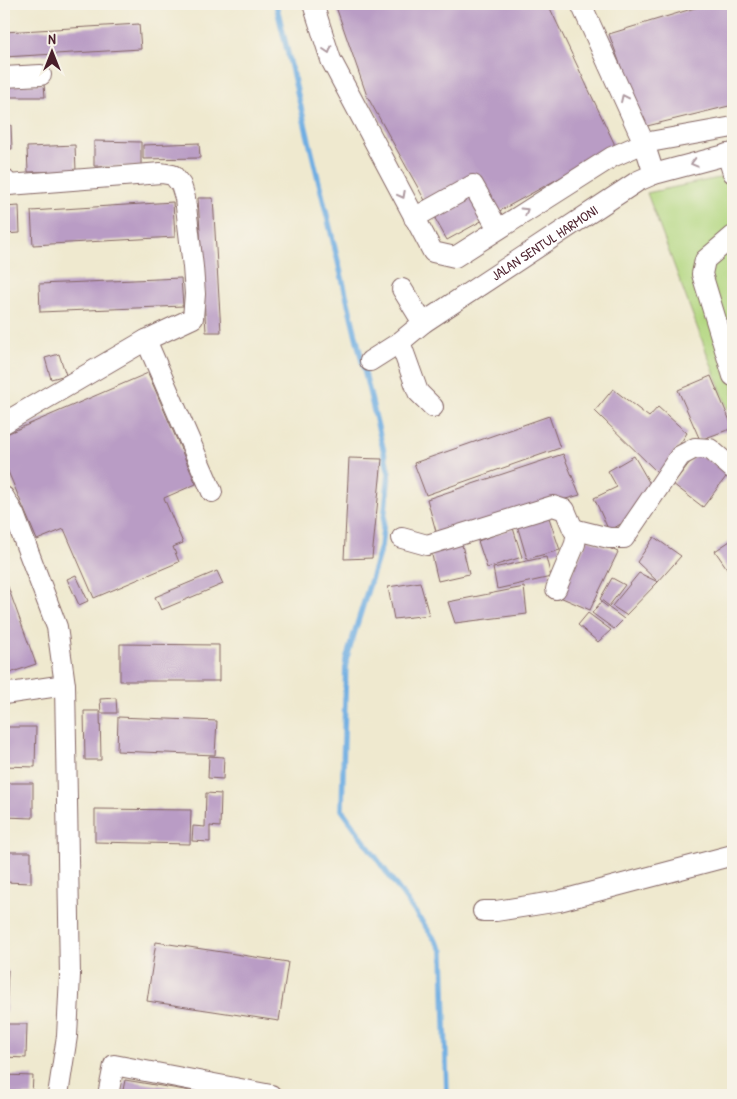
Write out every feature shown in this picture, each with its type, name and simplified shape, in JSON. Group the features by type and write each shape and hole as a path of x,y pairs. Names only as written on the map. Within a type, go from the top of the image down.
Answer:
{"street":[{"path":"313,4 331,60 433,252 455,257 612,157 644,143 733,127"},
{"path":"581,4 644,143 654,174"},
{"path":"4,77 41,76"},
{"name":"JALAN SENTUL HARMONI","path":"370,361 400,342 423,323 638,181 654,174 731,160"},
{"path":"4,180 9,185 160,173 173,175 181,185 185,198 195,294 193,318 146,340 4,422"},
{"path":"414,218 473,185 498,229"},
{"path":"733,236 705,260 702,274 733,376"},
{"path":"402,289 423,323"},
{"path":"146,340 212,492"},
{"path":"400,342 418,392 433,407"},
{"path":"402,538 427,545 553,506 566,510 573,529 609,538 624,538 680,456 695,448 710,449 733,469"},
{"path":"4,497 14,514 57,627 65,685 70,975 67,1036 58,1095"},
{"path":"556,589 575,544 577,530"},
{"path":"4,694 65,685"},
{"path":"483,911 496,911 559,901 733,855"},
{"path":"108,1095 114,1065 271,1095"}],"green space":[{"path":"733,175 733,423 647,193"}],"building":[{"path":"335,4 548,4 614,146 612,149 447,240 367,96"},
{"path":"708,4 733,4 733,105 643,127 609,34"},
{"path":"139,24 141,49 4,57 4,32"},
{"path":"44,84 45,97 4,97 4,85"},
{"path":"4,125 11,125 12,149 4,149"},
{"path":"94,141 141,142 141,167 94,166"},
{"path":"199,143 200,158 143,159 143,145"},
{"path":"75,145 76,171 28,172 27,147"},
{"path":"198,198 213,198 221,332 206,332"},
{"path":"173,202 175,237 33,245 31,211"},
{"path":"19,206 20,233 4,234 4,207"},
{"path":"181,278 183,306 40,312 39,284"},
{"path":"59,354 66,375 51,379 45,358"},
{"path":"148,373 196,484 164,498 183,543 173,547 179,562 94,598 64,529 37,540 4,462 4,435"},
{"path":"711,376 733,428 700,440 678,390"},
{"path":"613,389 649,417 658,407 687,433 660,475 595,411"},
{"path":"549,416 560,448 426,495 414,463"},
{"path":"697,453 729,473 703,507 673,484"},
{"path":"563,454 580,495 437,535 427,499"},
{"path":"634,456 653,489 634,516 609,531 594,498 617,487 608,471"},
{"path":"349,458 382,459 372,558 344,559"},
{"path":"548,515 560,550 527,559 517,525"},
{"path":"513,528 522,557 487,568 478,541"},
{"path":"654,537 681,556 658,582 637,562"},
{"path":"588,539 618,552 590,610 560,597"},
{"path":"733,539 733,577 715,551"},
{"path":"462,545 469,574 438,581 431,551"},
{"path":"546,557 551,577 497,589 493,568"},
{"path":"217,571 223,584 161,610 155,597"},
{"path":"639,573 658,582 626,615 612,606"},
{"path":"76,575 88,601 79,605 67,579"},
{"path":"4,576 36,664 7,674 4,665"},
{"path":"612,578 625,585 609,606 600,599"},
{"path":"420,582 429,615 394,619 388,587"},
{"path":"524,587 527,614 455,623 448,602"},
{"path":"601,602 624,619 614,629 592,613"},
{"path":"588,613 611,630 598,642 578,625"},
{"path":"120,644 219,645 219,681 120,681"},
{"path":"116,698 117,713 101,713 100,699"},
{"path":"84,711 100,711 101,760 85,760"},
{"path":"118,717 217,721 215,755 117,751"},
{"path":"4,727 36,727 35,767 4,766"},
{"path":"209,756 224,757 223,779 208,778"},
{"path":"4,783 33,783 33,818 4,817"},
{"path":"206,793 221,794 220,827 210,826 210,842 192,841 193,826 205,827"},
{"path":"95,809 191,810 190,844 95,842"},
{"path":"4,852 31,852 31,883 4,882"},
{"path":"156,942 288,962 279,1021 147,1001"},
{"path":"4,970 8,970 6,1013 4,1013"},
{"path":"4,1024 27,1024 26,1058 4,1057"},
{"path":"4,1075 33,1076 32,1095 4,1095"},
{"path":"125,1080 209,1094 209,1095 122,1095"}],"waterway":[{"path":"276,4 389,473 381,547 346,660 342,810 443,951 447,1095"}]}
